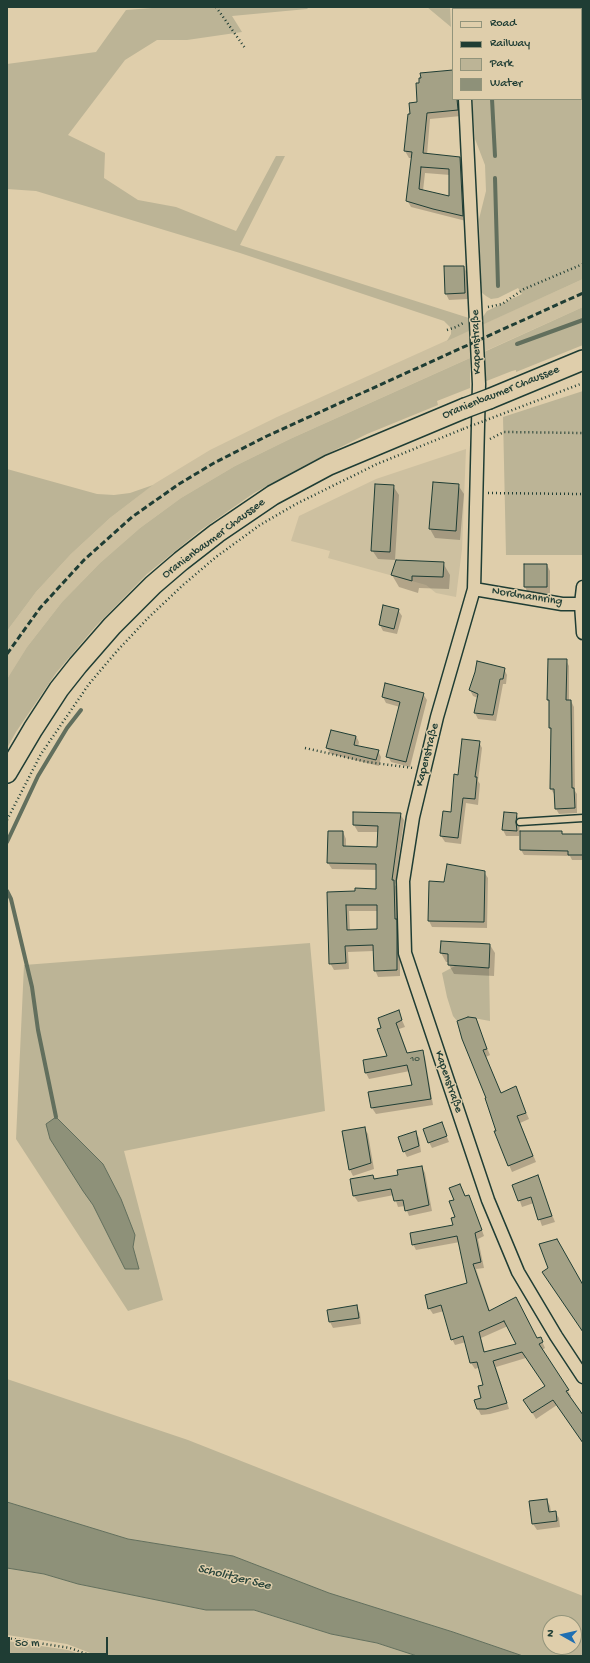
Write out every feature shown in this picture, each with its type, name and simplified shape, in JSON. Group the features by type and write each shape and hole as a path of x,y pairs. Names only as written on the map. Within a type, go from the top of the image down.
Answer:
{"main road":[{"name":"Oranienbaumer Chaussee","path":"7,773 33,728 59,689 112,626 153,585 181,561 218,533 273,495 323,468 583,360"}],"street":[{"name":"Kapenstraße","path":"465,100 479,384 474,589 437,717 413,817 403,881 405,953 488,1200 518,1272 556,1336 583,1377"},
{"path":"583,587 581,604 583,633"},
{"name":"Nordmannring","path":"474,589 562,604 581,604"}],"lane":[{"path":"520,822 583,818"}],"path":[{"path":"216,7 245,48"},
{"path":"524,289 583,264"},
{"path":"7,820 41,754 89,684 117,650 149,617 183,585 216,558 260,525 296,504 377,464 583,382"},
{"path":"477,445 504,432 583,433"},
{"path":"476,493 583,494"},
{"path":"306,748 367,762 424,770"},
{"path":"7,1638 70,1648 92,1656"}],"shaded area":[{"path":"583,279 583,307 290,439 235,466 181,498 140,528 100,563 62,602 27,647 7,679 7,631 36,592 71,554 110,518 154,484 210,450 277,417"},
{"path":"466,449 462,549 456,597 436,593 426,585 328,558 330,551 291,541 299,516 376,479"}],"green space":[{"path":"165,7 309,7 307,9 232,16 242,32 187,40 157,40 125,60 68,135 105,153 104,178 138,200 176,207 236,231 276,156 285,156 240,245 472,319 471,330 447,341 451,334 451,328 444,321 240,253 36,191 7,189 7,64 96,52 126,10"},
{"path":"427,7 450,7 451,27"},
{"path":"568,7 576,8 467,8"},
{"path":"583,9 583,279 482,325 482,318 487,311 522,294 518,288 498,298 491,299 481,292 479,219 486,191 485,165 475,139 472,100 582,100"},
{"path":"583,307 583,345 516,372 516,370 512,371 484,382 484,352"},
{"path":"470,358 470,388 437,401 438,405 367,434 254,493 201,530 147,574 96,626 56,673 16,732 7,748 7,679 27,647 62,602 100,563 140,528 181,498 235,466 290,439"},
{"path":"583,391 583,555 506,555 503,417"},
{"path":"7,469 97,494 114,495 130,493 153,485 110,518 71,554 36,592 7,631"},
{"path":"310,943 325,1111 124,1151 163,1300 128,1311 16,1139 24,965"},
{"path":"455,966 489,968 490,1021 468,1017 457,1021 453,1016 442,973"},
{"path":"7,1379 188,1440 583,1596 583,1656 523,1656 453,1632 329,1593 233,1556 128,1539 7,1502"},
{"path":"7,1568 44,1574 78,1584 206,1610 253,1610 331,1634 377,1643 417,1656 98,1656 67,1644 7,1635"},
{"path":"7,1641 68,1650 85,1656 7,1656"}],"water":[{"path":"56,1117 103,1164 121,1199 135,1235 133,1247 139,1269 125,1269 93,1205 50,1139 46,1124"},
{"name":"Scholitzer See","path":"7,1502 128,1539 233,1556 329,1593 453,1632 523,1656 417,1656 377,1643 331,1634 254,1610 206,1610 78,1584 44,1574 7,1568"}],"building":[{"path":"452,70 452,100 457,100 458,110 427,113 423,153 460,157 463,216 406,201 412,152 404,151 408,114 410,114 409,103 417,102 416,83 419,83 419,78 421,78 420,73","holes":["421,167 449,169 449,196 419,189"]},
{"path":"444,266 464,266 465,293 445,294"},
{"path":"433,482 459,484 456,531 429,529"},
{"path":"375,484 394,485 390,552 371,551"},
{"path":"396,560 444,562 443,577 412,576 412,581 391,575"},
{"path":"524,564 547,564 547,587 524,587"},
{"path":"383,605 399,609 394,629 379,625"},
{"path":"548,659 567,659 566,700 571,700 572,788 574,788 575,808 555,809 554,789 550,789 551,728 549,728 549,700 547,700"},
{"path":"477,661 505,668 503,679 500,679 493,715 474,713 478,694 469,690"},
{"path":"385,683 424,693 406,762 386,757 400,702 382,697"},
{"path":"331,730 356,736 354,745 379,750 376,760 326,748"},
{"path":"462,739 480,741 475,777 477,777 475,799 463,798 458,838 440,836 443,811 451,812 454,774 458,775"},
{"path":"353,812 401,813 392,880 394,880 395,919 397,919 397,970 374,971 373,945 345,946 346,963 329,964 327,892 355,891 355,888 376,889 376,864 327,863 328,831 343,831 343,846 377,847 378,826 353,825","holes":["346,905 377,905 377,929 347,930"]},
{"path":"504,812 517,813 517,831 502,830"},
{"path":"520,831 562,831 562,834 583,834 583,855 568,855 568,851 520,850"},
{"path":"447,864 485,871 484,922 428,921 429,881 444,882"},
{"path":"441,941 490,944 489,968 448,965 448,954 440,953"},
{"path":"399,1010 402,1020 396,1023 407,1053 423,1050 431,1099 371,1108 368,1092 412,1085 407,1065 365,1073 363,1060 387,1056 377,1029 381,1028 378,1018"},
{"path":"468,1017 476,1018 487,1049 483,1050 501,1093 516,1086 526,1113 517,1116 533,1156 508,1166 494,1131 496,1131 486,1098 462,1039 457,1021"},
{"path":"442,1122 447,1136 428,1143 423,1129"},
{"path":"365,1127 371,1163 349,1170 342,1131"},
{"path":"416,1131 419,1146 403,1152 398,1137"},
{"path":"422,1166 429,1205 405,1211 403,1200 394,1201 391,1189 353,1196 350,1179 373,1175 374,1179 398,1175 397,1170"},
{"path":"538,1175 552,1216 538,1220 531,1197 518,1201 512,1185"},
{"path":"460,1184 465,1196 469,1195 482,1230 475,1233 481,1262 473,1264 489,1311 516,1297 537,1338 541,1337 543,1342 539,1344 569,1390 566,1391 583,1415 583,1443 553,1400 532,1413 523,1400 545,1386 522,1352 493,1361 507,1403 486,1409 477,1409 474,1400 481,1398 478,1386 483,1385 477,1362 470,1363 463,1336 451,1340 441,1305 428,1309 425,1295 467,1283 457,1236 412,1245 410,1233 453,1225 451,1218 455,1217 449,1201 454,1200 449,1188","holes":["504,1321 516,1344 484,1352 479,1332"]},
{"path":"557,1239 583,1285 583,1332 542,1272 548,1268 539,1244"},
{"path":"357,1305 359,1318 329,1322 327,1310"},
{"path":"547,1499 549,1512 556,1511 557,1521 532,1524 529,1501"}],"waterway":[{"path":"492,100 495,156"},
{"path":"495,178 498,286"},
{"path":"517,344 583,320"},
{"path":"7,842 38,776 67,728 81,710"},
{"path":"7,891 11,899 32,987 38,1030 56,1117"}],"railway":[{"path":"7,654 40,608 84,560 132,517 179,484 214,463 267,436 583,293"}]}
